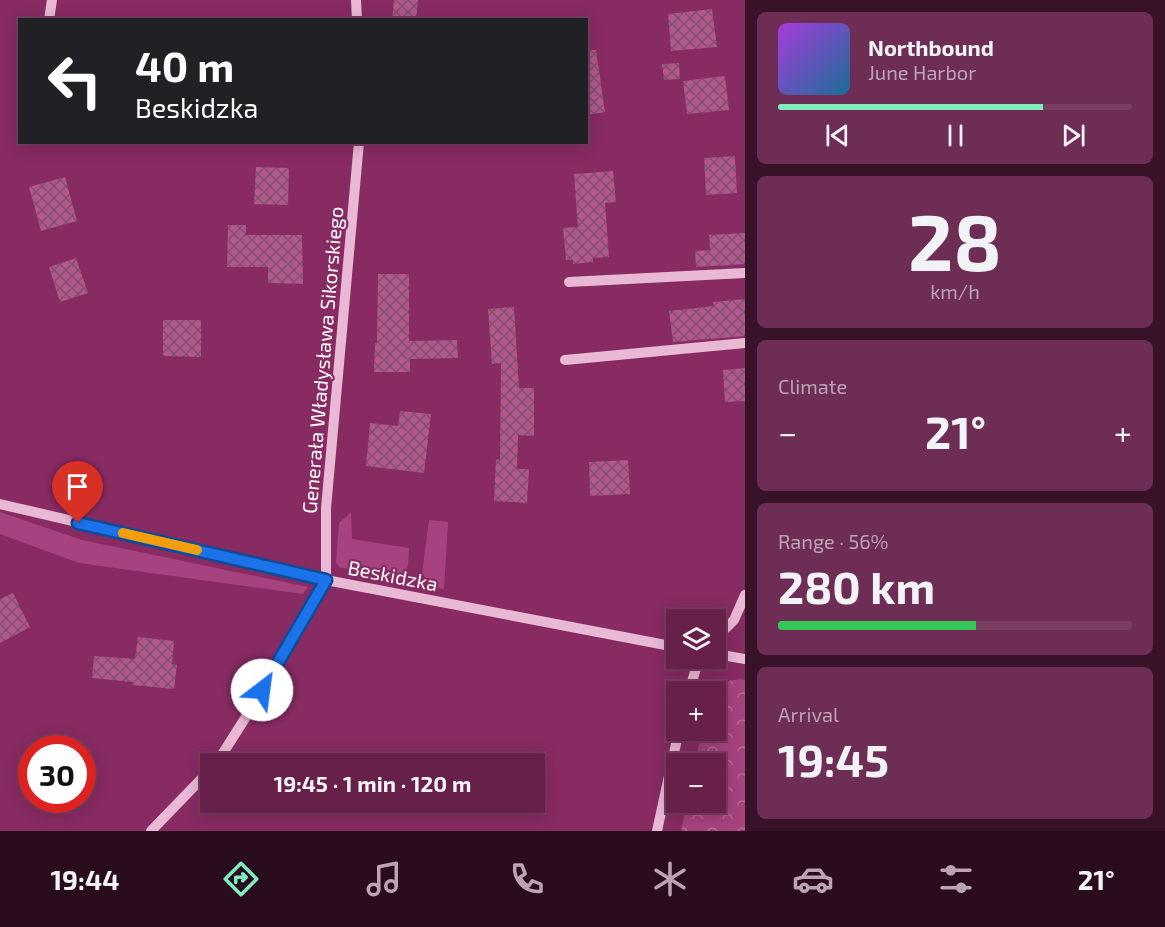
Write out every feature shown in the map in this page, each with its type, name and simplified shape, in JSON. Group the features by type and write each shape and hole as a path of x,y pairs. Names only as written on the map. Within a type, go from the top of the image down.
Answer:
{"street":[{"path":"49,18 52,0"},
{"path":"356,0 357,18"},
{"name":"Generała Władysława Sikorskiego","path":"326,580 326,508 359,144"},
{"path":"569,282 745,273"},
{"path":"565,360 745,343"},
{"name":"Beskidzka","path":"0,504 326,580 666,645"},
{"path":"223,753 326,580"},
{"path":"726,628 734,620 745,595"},
{"path":"726,656 745,659"},
{"path":"657,831 677,741"},
{"path":"151,831 200,780"}],"green space":[{"path":"0,512 82,540 308,587 303,594 79,563 0,534"},
{"path":"351,512 352,539 409,548 407,567 401,577 396,580 339,567 336,562 339,523"},
{"path":"429,520 448,522 444,589 434,587 422,574"},
{"path":"745,680 745,831 681,831 685,813 726,813 726,753 697,753 700,741 726,741 726,684 729,681"}],"building":[{"path":"394,0 418,0 416,18 392,18"},
{"path":"712,9 717,47 671,51 668,14"},
{"path":"588,50 596,50 605,112 588,115"},
{"path":"679,63 680,79 664,80 662,64"},
{"path":"725,76 729,110 687,114 683,81"},
{"path":"735,156 737,193 706,195 704,158"},
{"path":"256,167 289,168 288,205 254,204"},
{"path":"613,171 616,202 605,203 609,257 593,258 593,262 573,264 573,260 566,260 563,228 578,227 574,174"},
{"path":"65,177 77,221 41,231 29,187"},
{"path":"228,225 246,225 246,235 302,235 303,284 268,283 268,267 227,267"},
{"path":"745,233 745,264 696,267 695,251 710,250 709,235"},
{"path":"76,258 88,293 60,302 49,267"},
{"path":"378,274 409,274 409,341 457,340 458,358 410,359 410,372 374,372 375,343 377,343"},
{"path":"745,299 745,336 673,342 669,311 714,306 713,302"},
{"path":"514,307 519,388 534,388 534,436 518,435 517,469 529,469 527,503 494,501 496,459 500,460 501,363 492,364 488,309"},
{"path":"163,320 201,320 201,357 163,356"},
{"path":"745,368 745,401 725,402 723,370"},
{"path":"400,411 431,414 424,473 366,466 370,423 398,426"},
{"path":"628,460 630,494 590,496 589,462"},
{"path":"13,593 30,627 0,643 0,599"},
{"path":"138,637 174,641 172,664 177,665 174,689 92,678 94,656 135,659"}],"slow traffic":[{"path":"123,533 197,550"}],"route":[{"path":"78,523 326,580 262,690"}]}
